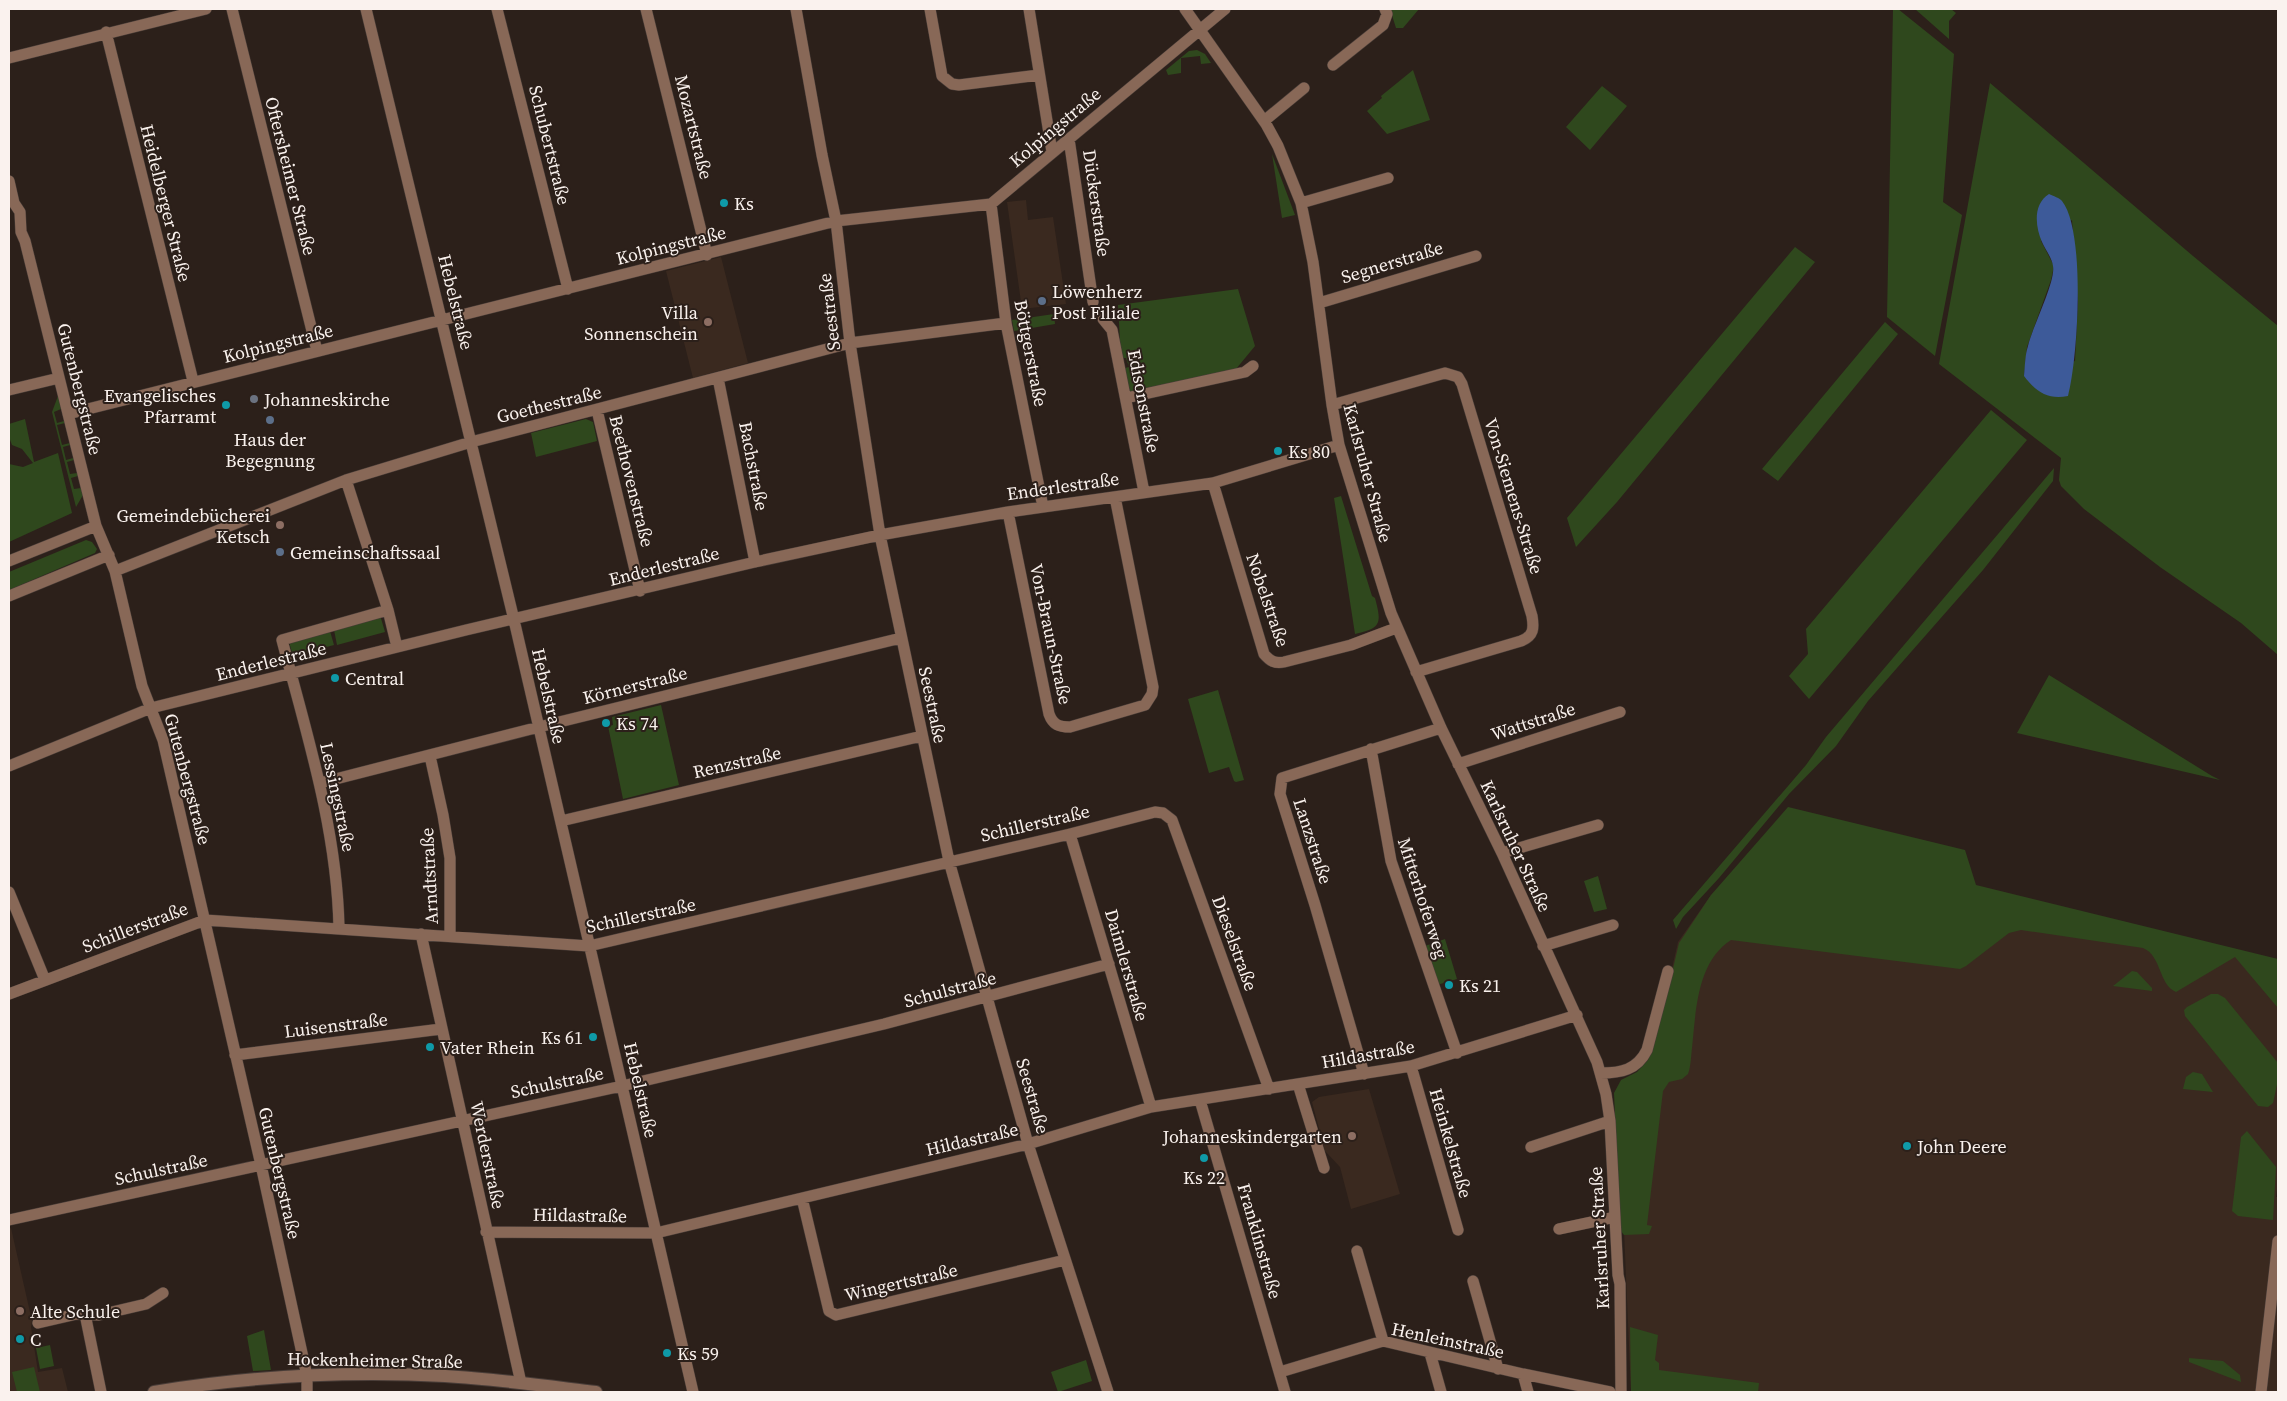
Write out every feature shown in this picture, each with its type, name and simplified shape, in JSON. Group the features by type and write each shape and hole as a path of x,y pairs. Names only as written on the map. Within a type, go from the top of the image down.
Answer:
{"street":[{"path":"9,58 106,32 206,9"},
{"name":"Oftersheimer Straße","path":"232,9 317,351"},
{"name":"Hebelstraße","path":"366,9 514,620 693,1392"},
{"name":"Schubertstraße","path":"497,9 568,289"},
{"name":"Mozartstraße","path":"646,9 707,255"},
{"name":"Seestraße","path":"796,9 822,155 836,221 850,343 880,535 949,861 1028,1144 1108,1392"},
{"path":"930,9 940,70 947,81 958,85 1039,74"},
{"path":"1029,9 1052,152"},
{"name":"Karlsruher Straße","path":"1185,9 1264,121 1278,146 1301,203 1310,240 1339,445 1374,563 1396,628 1441,728 1577,1015 1600,1073 1606,1094 1610,1121 1620,1284 1621,1392"},
{"name":"Kolpingstraße","path":"68,414 707,255 836,221 991,204 1225,9"},
{"path":"1333,65 1383,25 1387,14 1385,9"},
{"name":"Heidelberger Straße","path":"106,32 193,382"},
{"path":"1264,121 1304,88"},
{"name":"Dückerstraße","path":"1069,139 1093,302"},
{"path":"1301,203 1388,178"},
{"name":"Gutenbergstraße","path":"9,181 14,203 20,212 21,232 25,241 96,526 115,571 142,686 162,740 261,1165 307,1376 307,1392"},
{"name":"Böttgerstraße","path":"991,204 1006,323 1043,507"},
{"name":"Segnerstraße","path":"1319,303 1476,256"},
{"name":"Edisonstraße","path":"1103,320 1112,330 1144,492"},
{"name":"Goethestraße","path":"115,571 346,480 471,442 850,343 1006,323"},
{"path":"1126,398 1245,372 1253,366"},
{"name":"Von-Siemens-Straße","path":"1332,405 1445,374 1458,377 1462,384 1532,616 1534,629 1531,635 1521,641 1416,672"},
{"path":"9,390 59,378"},
{"name":"Bachstraße","path":"718,378 755,562"},
{"name":"Beethovenstraße","path":"597,410 640,590"},
{"name":"Enderlestraße","path":"9,766 151,708 291,675 397,647 755,562 880,535 1008,512 1213,483 1339,445"},
{"path":"346,480 388,610 397,647"},
{"name":"Nobelstraße","path":"1213,483 1264,654 1268,659 1274,662 1284,662 1352,645 1396,628"},
{"name":"Von-Braun-Straße","path":"1008,512 1048,714 1052,722 1060,727 1070,727 1145,705 1152,694 1115,496"},
{"path":"9,561 96,526"},
{"path":"9,596 109,555"},
{"name":"Lessingstraße","path":"339,928 335,869 320,783 282,640 388,610"},
{"name":"Körnerstraße","path":"320,783 901,638"},
{"name":"Wattstraße","path":"1458,764 1620,712"},
{"name":"Lanzstraße","path":"1364,1074 1316,905 1280,794 1282,778 1289,774 1441,728"},
{"name":"Renzstraße","path":"560,821 922,736"},
{"name":"Mitterhoferweg","path":"1371,749 1391,861 1457,1053"},
{"name":"Arndtstraße","path":"430,756 450,858 450,935"},
{"name":"Schillerstraße","path":"9,994 205,920 450,935 589,946 1070,834 1155,812 1163,813"},
{"name":"Dieselstraße","path":"1163,813 1172,820 1269,1089"},
{"path":"1502,854 1598,825"},
{"name":"Daimlerstraße","path":"1070,834 1151,1107"},
{"path":"9,892 45,980"},
{"path":"1543,946 1613,925"},
{"name":"Werderstraße","path":"421,934 521,1384"},
{"name":"Schulstraße","path":"9,1220 622,1086 884,1024 1109,964"},
{"path":"1600,1073 1614,1073 1632,1068 1643,1059 1668,971"},
{"name":"Hildastraße","path":"486,1232 656,1234 1028,1144 1151,1107 1411,1066 1577,1015"},
{"name":"Luisenstraße","path":"235,1055 441,1029"},
{"name":"Heinkelstraße","path":"1411,1066 1458,1230"},
{"path":"1298,1084 1324,1168"},
{"name":"Franklinstraße","path":"1200,1100 1285,1392"},
{"path":"1531,1146 1610,1121"},
{"name":"Wingertstraße","path":"802,1198 829,1311 836,1315 1065,1260"},
{"path":"1559,1229 1615,1217"},
{"path":"2260,1392 2278,1241"},
{"path":"1357,1251 1383,1341"},
{"path":"1472,1281 1498,1369"},
{"path":"38,1323 85,1314 99,1314 146,1304 163,1293"},
{"path":"85,1314 101,1392"},
{"name":"Henleinstraße","path":"1280,1372 1383,1341 1498,1369 1610,1392"},
{"path":"1430,1353 1441,1392"},
{"path":"1523,1374 1528,1392"},
{"name":"Hockenheimer Straße","path":"154,1392 253,1378 307,1376 445,1376 596,1392"}],"shaded area":[{"path":"1026,200 1028,220 1053,217 1066,304 1022,309 1007,202"},
{"name":"Villa Sonnenschein","path":"721,257 748,363 693,378 666,271"},
{"path":"1711,895 1972,915 2237,957 2278,1007 2278,1182 2276,1197 2278,1197 2278,1392 1631,1392 1618,1091 1642,1069 1652,1056 1678,942"},
{"name":"Johanneskindergarten","path":"1369,1089 1400,1194 1351,1209 1340,1167 1325,1151 1312,1102 1319,1097"},
{"name":"Alte Schule","path":"11,1228 32,1321 31,1327 38,1372 62,1368 68,1392 9,1392 9,1229"}],"green space":[{"path":"1390,9 1419,9 1403,28 1396,28"},
{"path":"1893,9 1898,9 1954,54 1943,202 1962,215 1935,356 1887,317"},
{"path":"1915,9 1951,9 1956,13 1949,21 1949,39"},
{"path":"1197,50 1205,54 1211,63 1201,64 1200,56 1181,58 1181,73 1168,75 1166,70 1189,51"},
{"path":"1413,70 1430,120 1387,134 1367,111 1382,98 1381,96"},
{"path":"1990,83 2278,326 2278,655 2241,623 2160,567 2084,509 2061,486 2059,480 2061,458 1939,364","holes":["2072,220 2078,302 2075,361 2024,376 2027,347 2051,280 2054,266 2041,241"]},
{"path":"1602,86 1627,106 1590,150 1566,127"},
{"path":"1272,154 1295,215 1282,218"},
{"path":"1795,247 1815,262 1617,502 1576,547 1567,518"},
{"path":"1238,289 1255,346 1236,369 1130,392 1125,368 1129,367 1126,358 1123,358 1120,341 1118,305"},
{"path":"1054,314 1055,324 1014,331 1012,320"},
{"path":"1885,322 1898,334 1778,481 1762,469"},
{"path":"58,396 61,409 54,412 57,423 64,421 65,423 57,425 62,445 70,443 70,445 63,447 66,460 73,458 74,460 67,462 70,474 77,473 78,476 71,478 74,489 81,488 83,495 76,507 52,412"},
{"path":"1991,410 2027,440 1809,699 1789,676 1808,654 1806,629"},
{"path":"25,419 34,462 58,453 72,513 9,542 9,464 23,467 33,463 22,449 12,445 9,437 9,424"},
{"path":"586,419 593,422 597,441 536,457 531,433"},
{"path":"2054,468 2053,481 1983,570 1868,701 1836,746 1789,794 1719,878 1683,917 1676,929 1673,920 1806,765 1826,737"},
{"path":"1341,496 1372,596 1375,598 1379,619 1375,627 1355,634 1334,498"},
{"path":"86,540 92,542 97,549 95,553 9,590 9,572"},
{"path":"380,615 385,632 337,645 334,630"},
{"path":"330,631 334,645 293,656 289,642"},
{"path":"2049,675 2212,776 2220,780 2017,733"},
{"path":"1218,690 1244,780 1236,782 1229,767 1209,773 1188,699"},
{"path":"661,705 679,785 623,799 608,726 613,725 612,717"},
{"path":"1788,807 1965,850 1976,885 2278,959 2278,1008 2235,957 2176,992 2166,983 2154,957 2143,948 2021,930 2009,933 1960,969 1731,940 1720,949 1711,961 1700,988 1688,1074 1682,1079 1669,1082 1663,1091 1647,1225 1652,1226 1649,1234 1624,1235 1620,1230 1614,1093 1621,1080 1637,1072 1648,1060 1664,1007 1679,943 1711,895"},
{"path":"1598,876 1607,909 1594,912 1584,881"},
{"path":"1445,939 1457,979 1437,985 1425,946"},
{"path":"2132,971 2137,972 2152,988 2152,991 2113,986"},
{"path":"2211,994 2218,994 2225,998 2278,1063 2278,1080 2273,1103 2268,1107 2258,1106 2185,1016 2184,1010 2187,1007"},
{"path":"2193,1072 2202,1074 2213,1092 2183,1089 2186,1077"},
{"path":"2247,1131 2276,1167 2273,1220 2238,1216 2232,1211 2241,1137"},
{"path":"1630,1327 1658,1335 1655,1360 1659,1363 1659,1370 1759,1383 1758,1392 1631,1392"},
{"path":"264,1330 271,1370 253,1371 247,1336"},
{"path":"50,1345 54,1366 40,1369 36,1348"},
{"path":"2189,1358 2223,1361 2240,1375 2241,1382 2189,1362"},
{"path":"1086,1360 1092,1381 1058,1392 1051,1372"},
{"path":"34,1367 40,1392 17,1392 12,1372"}],"water":[{"path":"2049,194 2061,200 2070,216 2077,266 2078,296 2075,354 2068,396 2061,397 2043,394 2024,376 2030,338 2053,273 2053,266 2042,242 2037,222 2040,203"}],"place":[{"name":"Ks","path":"724,203"},
{"name":"Löwenherz Post Filiale","path":"1042,301"},
{"name":"Villa Sonnenschein","path":"708,322"},
{"name":"Johanneskirche","path":"254,399"},
{"name":"Evangelisches Pfarramt","path":"226,405"},
{"name":"Haus der Begegnung","path":"270,420"},
{"name":"Ks 80","path":"1278,451"},
{"name":"Gemeindebücherei Ketsch","path":"280,525"},
{"name":"Gemeinschaftssaal","path":"280,552"},
{"name":"Central","path":"335,678"},
{"name":"Ks 74","path":"606,723"},
{"name":"Ks 21","path":"1449,985"},
{"name":"Ks 61","path":"593,1037"},
{"name":"Vater Rhein","path":"430,1047"},
{"name":"Johanneskindergarten","path":"1352,1136"},
{"name":"John Deere","path":"1907,1146"},
{"name":"Ks 22","path":"1204,1158"},
{"name":"Alte Schule","path":"20,1311"},
{"name":"C","path":"20,1339"},
{"name":"Ks 59","path":"667,1353"}]}
